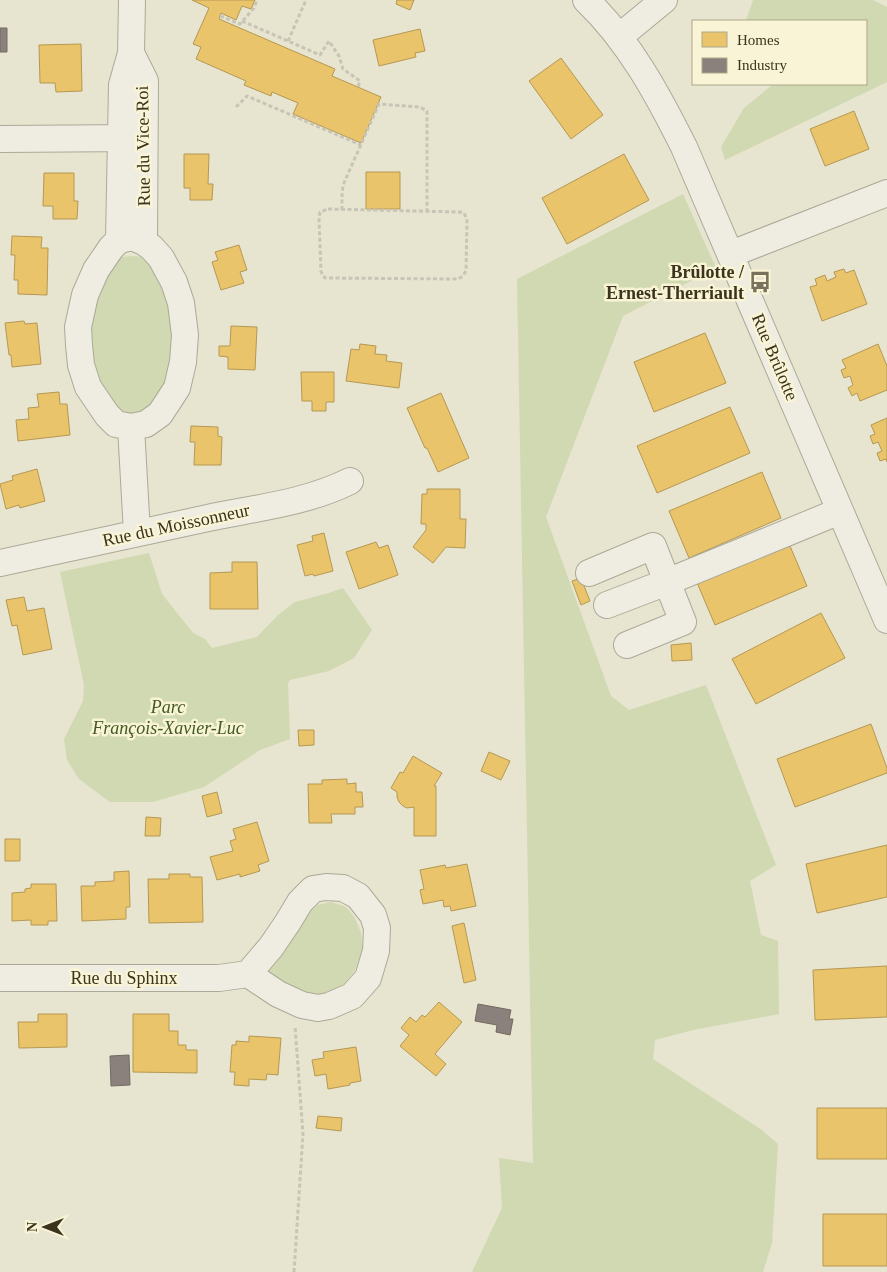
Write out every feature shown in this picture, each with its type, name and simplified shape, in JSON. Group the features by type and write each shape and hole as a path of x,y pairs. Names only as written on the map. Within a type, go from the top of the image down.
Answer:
{"street":[{"name":"Rue du Vice-Roi","path":"132,0 131,52 145,81 133,138 132,241"},
{"name":"Rue Brûlotte","path":"586,0 619,37 646,75 684,147 887,620"},
{"path":"619,37 664,0"},
{"path":"0,139 133,138"},
{"path":"731,254 887,193"},
{"path":"132,241 152,248 161,258 174,282 181,303 185,334 177,388 160,414 146,424 131,427 116,424 107,415 88,387 81,366 78,327 85,295 96,270 111,248 132,241"},
{"path":"131,427 137,533"},
{"name":"Rue du Moissonneur","path":"0,563 304,498 332,490 350,481"},
{"path":"607,605 840,511"},
{"path":"589,573 653,546 683,622 627,645"},
{"path":"326,887 343,888 358,896 373,915 377,928 376,951 368,978 352,996 329,1006 318,1008 293,1001 278,994 248,974 275,941 300,902 313,889 326,887"},
{"name":"Rue du Sphinx","path":"0,978 218,978 248,974"}],"path":[{"path":"220,16 240,24 254,8 257,0"},
{"path":"288,41 306,0"},
{"path":"242,21 320,56 329,41 340,56 343,69 360,81 358,87"},
{"path":"236,106 248,96 361,145"},
{"path":"342,210 343,185 379,104 420,107 427,112 427,212"},
{"path":"342,210 427,212 459,212 464,214 467,219 466,271 463,276 458,278 325,278 321,272 320,212 342,210"},
{"path":"293,1001 302,1134 294,1272"}],"green space":[{"path":"753,0 873,0 887,7 887,82 725,160 721,147 744,108 770,85 867,85 867,20 746,20"},
{"path":"683,194 716,268 623,316 546,517 611,696 629,710 706,685 776,865 750,881 761,935 778,941 779,1014 693,1030 655,1040 653,1059 762,1130 778,1144 772,1243 763,1272 472,1272 502,1208 499,1158 533,1163 517,279"},
{"path":"135,256 148,259 171,295 173,376 152,410 130,418 105,400 87,347 101,281 120,257"},
{"name":"Parc François-Xavier-Luc","path":"149,553 162,594 193,633 205,639 212,648 257,637 278,615 295,602 343,588 372,630 354,658 329,671 290,680 288,683 290,739 260,750 204,787 153,802 110,802 79,779 67,760 64,739 83,701 84,685 60,572"},
{"path":"331,902 346,907 355,918 361,933 363,949 355,970 342,986 322,994 304,993 268,974 268,970 306,915 318,905"}],"building: Homes":[{"path":"192,0 255,0 251,9 242,6 236,20 221,13 219,19 335,69 332,76 381,97 361,143 293,114 298,103 272,92 271,96 244,85 246,81 196,59 201,47 193,44 209,8"},
{"path":"397,0 414,0 410,10 396,4"},
{"path":"420,29 425,51 415,53 416,57 379,66 373,40"},
{"path":"81,44 82,91 56,92 55,83 40,83 39,45"},
{"path":"561,58 603,115 571,139 529,81"},
{"path":"854,111 869,149 825,166 810,129"},
{"path":"184,154 209,154 208,184 213,184 212,200 190,200 190,188 184,188"},
{"path":"624,154 649,200 567,244 542,198"},
{"path":"366,172 400,172 400,209 366,209"},
{"path":"44,173 74,173 74,201 78,201 77,219 53,219 53,206 43,206"},
{"path":"12,236 42,237 41,248 48,248 47,295 18,294 18,280 14,280 15,255 11,255"},
{"path":"239,245 247,270 240,272 244,283 221,290 212,262 218,260 215,252"},
{"path":"844,269 846,273 854,270 867,304 822,321 810,287 817,285 815,279 825,275 827,281 836,277 834,272"},
{"path":"24,321 25,324 37,323 41,364 12,367 5,323"},
{"path":"231,326 257,327 255,370 228,369 228,357 219,356 219,346 230,346"},
{"path":"705,333 726,383 654,412 634,362"},
{"path":"360,344 376,346 375,354 387,355 386,361 402,363 399,388 346,381 351,349 359,350"},
{"path":"878,344 887,366 887,390 860,401 857,393 852,396 848,388 853,385 850,376 844,378 841,370 846,368 842,360"},
{"path":"301,372 334,372 334,402 326,402 326,411 312,411 312,401 302,401"},
{"path":"59,392 60,404 67,404 70,435 18,441 16,420 29,419 28,408 39,407 37,394"},
{"path":"441,393 469,458 438,472 407,408"},
{"path":"730,407 750,453 657,493 637,446"},
{"path":"887,418 887,462 886,459 880,461 877,453 882,451 878,442 873,444 870,436 875,434 871,425"},
{"path":"191,426 218,427 218,436 222,437 221,465 194,465 195,442 190,442"},
{"path":"37,469 45,501 20,508 19,505 6,509 0,484 13,480 12,476"},
{"path":"762,472 781,518 689,558 669,511"},
{"path":"427,489 460,489 460,519 466,519 465,548 446,547 433,563 413,547 426,530 426,524 421,524 422,494 427,494"},
{"path":"324,533 333,571 314,576 313,574 305,576 297,545 313,541 312,536"},
{"path":"787,539 807,586 715,625 695,578"},
{"path":"376,542 379,548 388,545 398,575 359,589 346,552"},
{"path":"232,562 257,562 258,609 210,609 210,573 232,572"},
{"path":"581,578 590,601 581,605 572,581"},
{"path":"24,597 27,611 44,608 52,649 23,655 17,625 12,626 6,600"},
{"path":"821,613 845,658 756,704 732,659"},
{"path":"691,643 692,660 672,661 671,645"},
{"path":"871,724 887,768 887,773 795,807 777,759"},
{"path":"298,730 314,730 314,745 299,746"},
{"path":"489,752 510,761 501,780 481,771"},
{"path":"413,756 442,773 434,786 436,786 436,836 414,836 414,807 407,808 403,806 399,802 397,792 391,788 400,772 403,773"},
{"path":"347,779 347,784 356,783 356,792 362,792 363,807 355,807 355,814 331,814 332,823 309,823 308,784 322,784 322,780"},
{"path":"217,792 222,813 207,817 202,796"},
{"path":"146,817 161,818 160,836 145,836"},
{"path":"257,822 269,861 258,865 260,871 240,877 240,874 217,880 210,857 233,851 230,841 236,839 233,829"},
{"path":"5,839 20,839 20,861 5,861"},
{"path":"887,845 887,897 817,913 806,864"},
{"path":"467,864 476,906 451,911 450,906 444,907 443,900 423,904 420,890 424,889 420,870 445,865 446,868"},
{"path":"129,871 130,907 126,907 126,919 82,921 81,886 95,886 95,882 114,881 114,872"},
{"path":"169,874 190,874 190,877 202,877 203,922 149,923 148,879 169,879"},
{"path":"31,884 56,884 57,921 48,921 48,925 31,925 31,920 12,921 12,893 25,892 25,889 31,888"},
{"path":"464,923 476,980 464,983 452,926"},
{"path":"887,966 887,1017 815,1020 813,970"},
{"path":"439,1002 462,1022 435,1054 446,1064 436,1076 400,1046 409,1035 401,1028 410,1017 416,1022 422,1015 425,1017"},
{"path":"38,1014 67,1014 67,1047 19,1048 18,1022 38,1022"},
{"path":"133,1014 169,1014 169,1031 178,1031 178,1045 186,1045 186,1050 197,1050 197,1073 133,1072"},
{"path":"249,1036 281,1038 278,1075 267,1074 266,1080 249,1079 249,1086 234,1085 235,1072 230,1072 232,1045 236,1045 236,1041 249,1042"},
{"path":"356,1047 361,1081 328,1089 326,1074 315,1076 312,1060 324,1058 323,1052"},
{"path":"817,1108 887,1108 887,1159 817,1159"},
{"path":"318,1116 342,1118 341,1131 316,1128"},
{"path":"823,1214 887,1214 887,1266 823,1266"}],"building: Industry":[{"path":"0,28 7,28 7,52 0,52"},
{"path":"478,1004 511,1010 509,1019 513,1019 510,1035 496,1032 497,1025 475,1021"},
{"path":"129,1055 130,1085 111,1086 110,1056"}],"place":[{"name":"Brûlotte / Ernest-Therriault","path":"760,282"}]}
